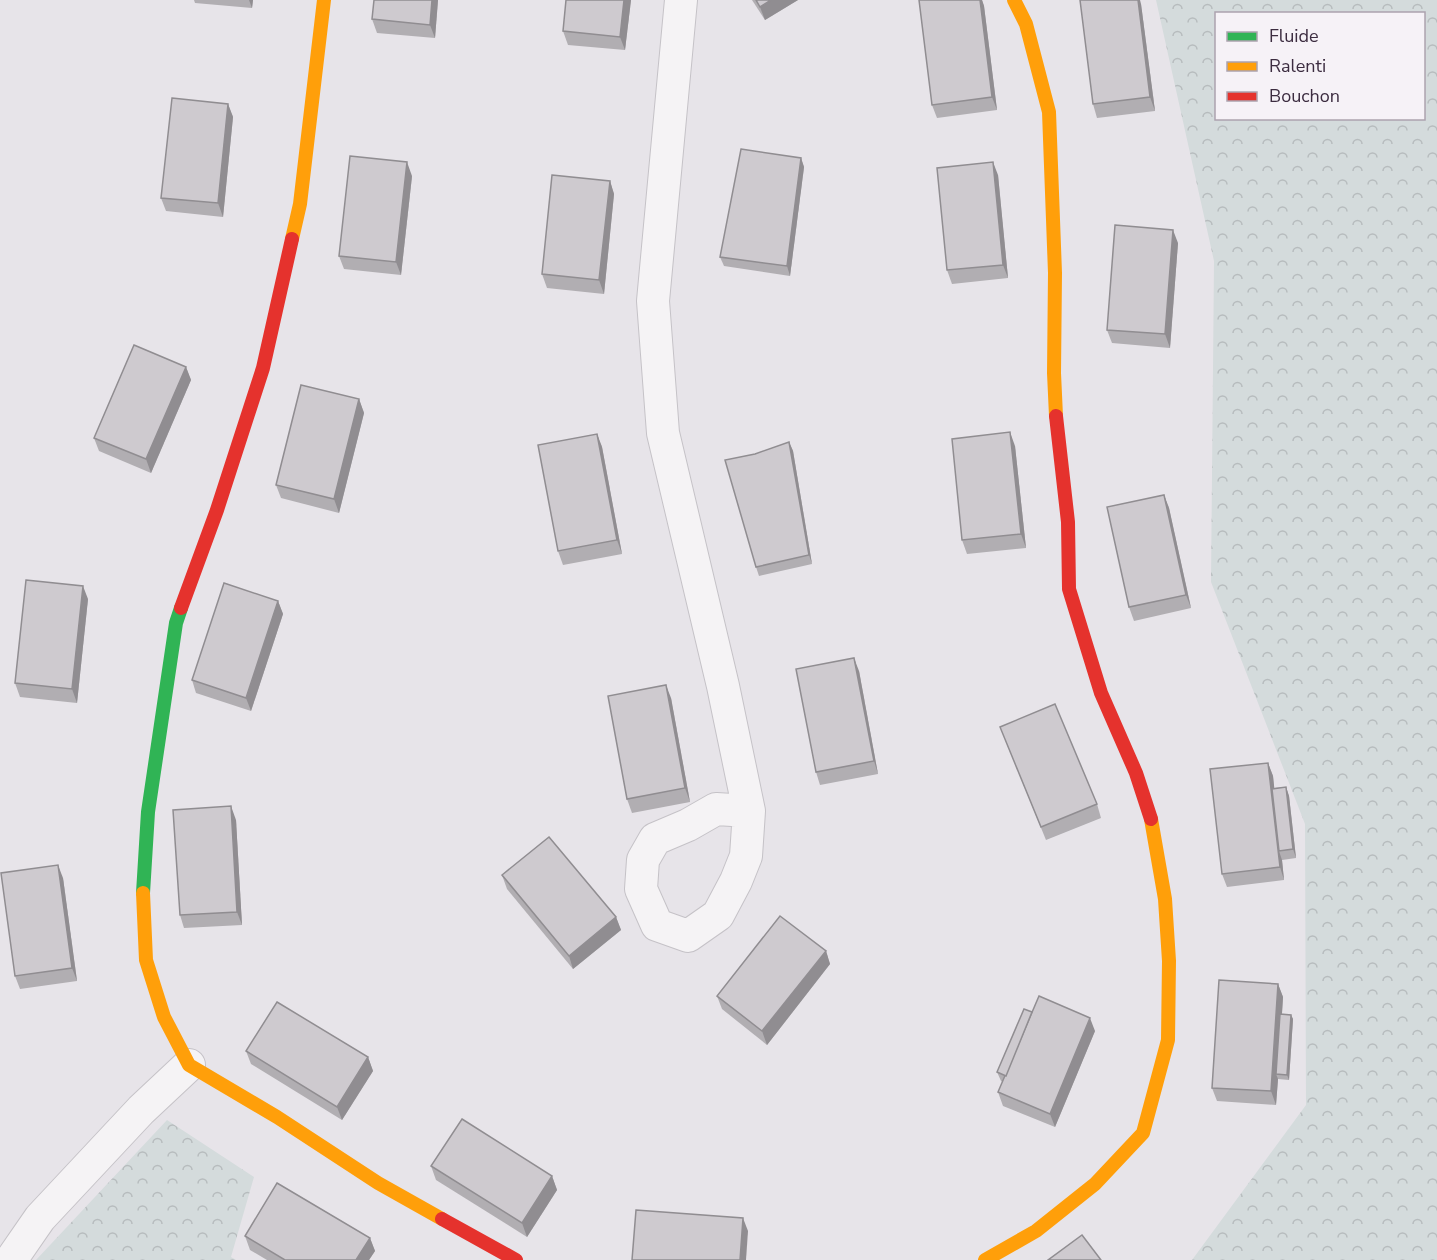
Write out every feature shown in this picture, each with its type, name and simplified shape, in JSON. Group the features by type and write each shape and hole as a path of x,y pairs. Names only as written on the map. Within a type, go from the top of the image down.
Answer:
{"street":[{"path":"324,0 300,204 263,368 217,510 176,623 148,812 143,895 146,960 164,1017 189,1065 297,1129 378,1183 516,1260"},
{"path":"681,0 653,301 663,433 723,686 749,811"},
{"path":"985,1260 1036,1231 1087,1191 1143,1133 1168,1040 1169,961 1165,899 1153,826 1136,773 1101,693 1069,589 1068,522 1058,444 1054,373 1055,273 1049,112 1026,24 1014,0"},
{"path":"11,1260 40,1218 141,1110 189,1065"}],"green space":[{"path":"1156,0 1437,0 1437,1260 1192,1260 1306,1105 1305,824 1211,582 1214,261"},
{"path":"167,1120 254,1177 231,1257 236,1260 36,1260"}],"building":[{"path":"374,0 432,0 430,25 372,19"},
{"path":"566,0 624,0 620,37 563,31"},
{"path":"756,0 771,0 760,7"},
{"path":"919,0 980,0 992,97 932,105"},
{"path":"1080,0 1138,0 1150,97 1093,104"},
{"path":"172,98 228,104 218,203 161,198"},
{"path":"741,149 801,158 787,266 720,257"},
{"path":"350,156 407,162 396,262 339,256"},
{"path":"993,162 1003,265 947,270 937,168"},
{"path":"552,175 610,181 599,280 542,274"},
{"path":"1115,225 1173,230 1165,334 1107,330"},
{"path":"134,345 186,367 146,459 94,438"},
{"path":"301,385 359,399 334,499 276,485"},
{"path":"1010,432 1021,534 962,540 952,439"},
{"path":"597,434 617,540 558,551 538,445"},
{"path":"789,442 809,555 756,567 725,460 755,454"},
{"path":"1164,495 1186,595 1129,607 1107,507"},
{"path":"26,580 83,586 72,689 15,683"},
{"path":"224,583 278,601 246,698 192,680"},
{"path":"854,658 874,761 816,772 796,669"},
{"path":"666,685 685,788 627,799 608,696"},
{"path":"1055,704 1097,804 1041,827 1000,727"},
{"path":"1268,763 1280,867 1222,874 1210,769"},
{"path":"1286,787 1293,849 1279,851 1272,789"},
{"path":"231,806 237,912 180,915 173,810"},
{"path":"549,837 616,917 569,956 502,875"},
{"path":"58,865 72,968 15,976 1,873"},
{"path":"780,916 826,951 762,1031 717,996"},
{"path":"1219,980 1278,984 1271,1091 1212,1088"},
{"path":"1039,996 1090,1018 1050,1114 998,1092"},
{"path":"277,1002 368,1057 337,1107 246,1051"},
{"path":"1024,1009 1032,1012 1006,1076 997,1072"},
{"path":"1280,1014 1291,1015 1287,1075 1276,1074"},
{"path":"462,1119 552,1176 522,1223 431,1166"},
{"path":"277,1183 370,1238 356,1260 285,1260 245,1236"},
{"path":"636,1210 743,1218 740,1260 632,1260"},
{"path":"1082,1235 1101,1260 1048,1260"}],"traffic: fast":[{"path":"143,893 148,812 176,623 181,608"}],"traffic: slow":[{"path":"292,239 300,204 324,0"},
{"path":"1014,0 1026,24 1049,112 1055,273 1056,416"},
{"path":"985,1260 1036,1231 1095,1184 1143,1133 1168,1040 1169,961 1165,899 1151,819"},
{"path":"143,893 146,960 164,1017 189,1065 277,1117 378,1183 442,1219"}],"traffic: jam":[{"path":"181,608 217,510 263,368 292,239"},
{"path":"1056,416 1068,522 1069,589 1101,693 1136,773 1151,819"},
{"path":"442,1219 516,1260"}]}
